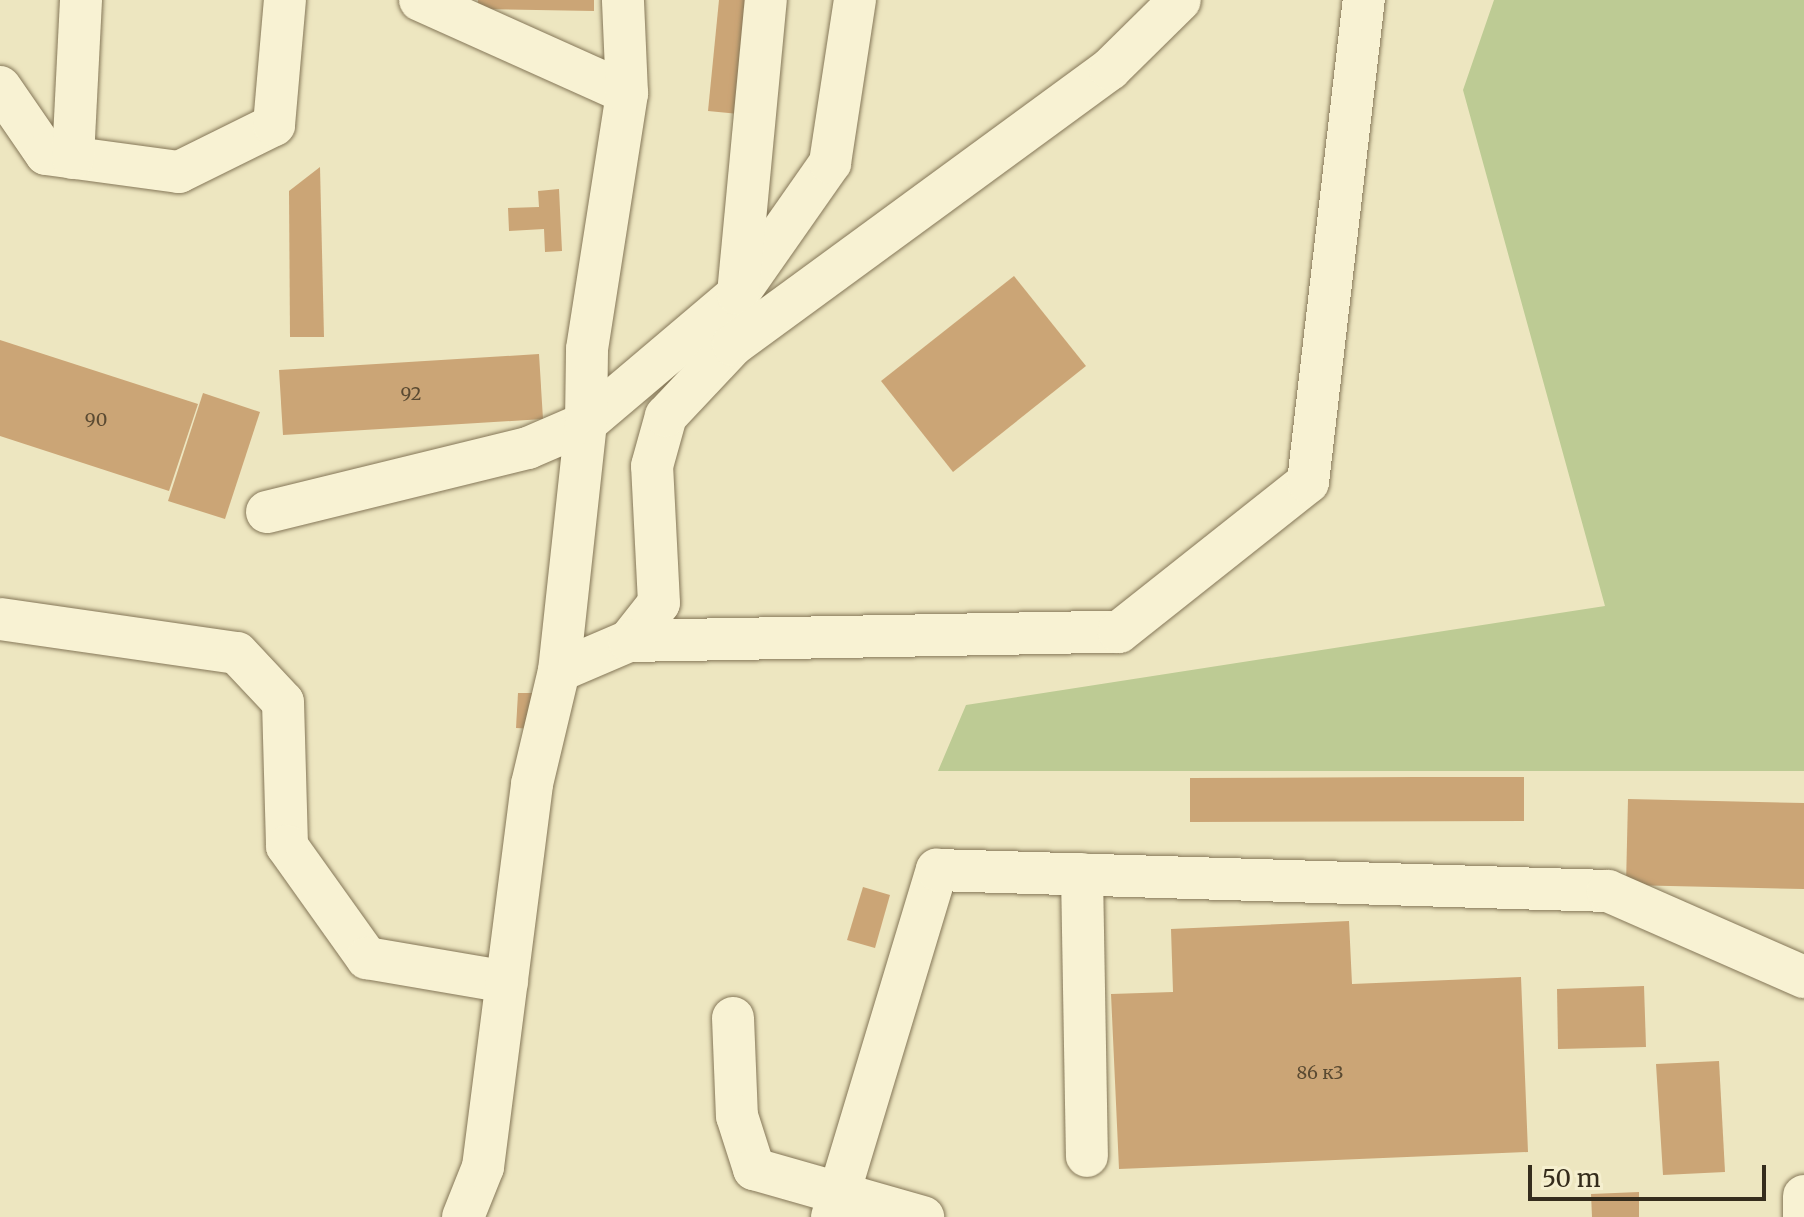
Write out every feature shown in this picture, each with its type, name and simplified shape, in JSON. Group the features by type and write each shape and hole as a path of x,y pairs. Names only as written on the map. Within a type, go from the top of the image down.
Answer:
{"lane":[{"path":"73,158 81,0"},
{"path":"0,87 46,154 179,172 274,125 285,0"},
{"path":"420,0 627,93"},
{"path":"463,1217 483,1167 532,784 559,671 586,423 587,349 627,93 623,0"},
{"path":"738,294 766,0"},
{"path":"267,512 528,448 586,423 738,294 830,163 855,0"},
{"path":"629,641 659,603 652,466 666,416 733,345 1110,69 1180,0"},
{"path":"559,671 629,641 1119,632 1308,482 1364,0"},
{"path":"0,619 237,653 283,702 287,846 367,958 507,982"},
{"path":"835,1207 937,870 1608,891 1804,977"},
{"path":"1082,874 1087,1156"},
{"path":"733,1018 737,1116 754,1169 835,1207 923,1217"},
{"path":"1804,1196 1804,1217"}],"green space":[{"path":"1494,0 1804,0 1804,771 938,771 966,705 1605,606 1463,90"}],"building":[{"path":"478,0 594,0 594,11 478,9"},
{"path":"719,0 750,0 739,114 708,111"},
{"path":"320,167 324,337 290,337 289,191"},
{"path":"559,189 562,251 545,252 544,229 509,231 508,208 539,207 538,191"},
{"path":"1014,276 1086,366 953,472 881,381"},
{"path":"0,340 198,404 169,491 0,436"},
{"path":"539,354 543,419 283,435 279,370"},
{"path":"203,393 260,412 225,519 168,501"},
{"path":"518,693 538,693 536,729 516,728"},
{"path":"1524,777 1524,821 1190,822 1190,778"},
{"path":"1628,799 1804,803 1804,889 1626,885"},
{"path":"863,887 890,895 875,948 847,940"},
{"path":"1349,921 1352,984 1521,977 1528,1152 1119,1169 1111,994 1173,992 1171,929"},
{"path":"1644,986 1646,1047 1558,1049 1557,989"},
{"path":"1719,1061 1725,1172 1663,1175 1656,1064"},
{"path":"1639,1192 1639,1217 1592,1217 1591,1194"}]}
